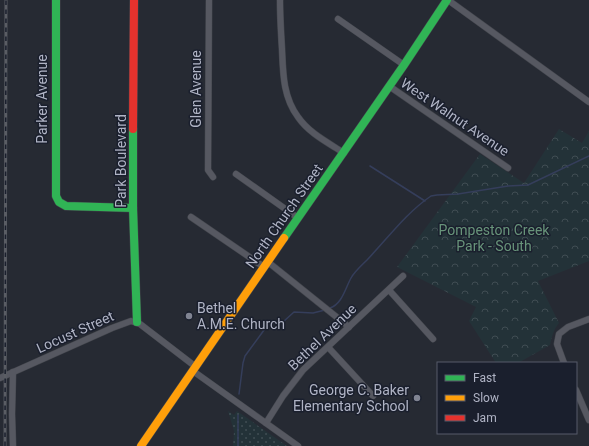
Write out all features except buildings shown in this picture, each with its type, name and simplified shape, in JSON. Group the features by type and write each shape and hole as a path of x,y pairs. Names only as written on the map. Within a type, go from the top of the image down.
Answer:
{"street":[{"name":"Parker Avenue","path":"56,0 56,197 60,204 69,206 133,208"},
{"name":"Park Boulevard","path":"134,0 133,208 137,322"},
{"name":"Glen Avenue","path":"209,0 208,170 213,177"},
{"path":"280,0 284,82 289,101 298,117 306,127 344,153"},
{"path":"447,0 589,102"},
{"name":"North Church Street","path":"141,446 344,153 447,0"},
{"path":"338,19 404,65"},
{"name":"West Walnut Avenue","path":"389,86 508,168"},
{"path":"236,174 298,218"},
{"path":"191,217 266,264 349,327"},
{"name":"Bethel Avenue","path":"266,423 298,375 403,276"},
{"path":"389,290 433,339"},
{"path":"564,362 557,344 559,334 568,327 589,319"},
{"name":"Locust Street","path":"0,378 122,323 131,321 137,322 194,369 298,446"},
{"path":"328,347 372,396"},
{"path":"13,372 13,446"},
{"path":"577,392 589,420"}],"green space":[{"name":"Pompeston Creek Park - South","path":"559,129 582,143 589,131 589,261 538,281 559,323 554,331 550,345 520,362 495,362 469,321 476,307 397,267 480,154 524,183"},
{"path":"228,411 234,415 237,411 287,446 233,446 234,431"}],"waterway":[{"path":"330,308 338,303 343,296 351,278 356,271 405,218 431,196 458,194 508,186 528,185 589,156"},
{"path":"370,166 425,201"},
{"path":"239,394 245,356 267,326 273,323 283,322 294,312 313,313 325,310"},
{"path":"238,415 238,446"}],"railway":[{"path":"5,446 6,0"}],"traffic: fast":[{"path":"56,0 56,196 59,202 66,206 133,208"},
{"path":"284,238 404,65 447,0"},
{"path":"133,129 133,208 137,322"}],"traffic: slow":[{"path":"141,446 284,238"}],"traffic: jam":[{"path":"133,129 134,0"}],"place":[{"name":"Bethel A.M.E. Church","path":"189,316"},
{"name":"George C. Baker Elementary School","path":"417,398"}]}
